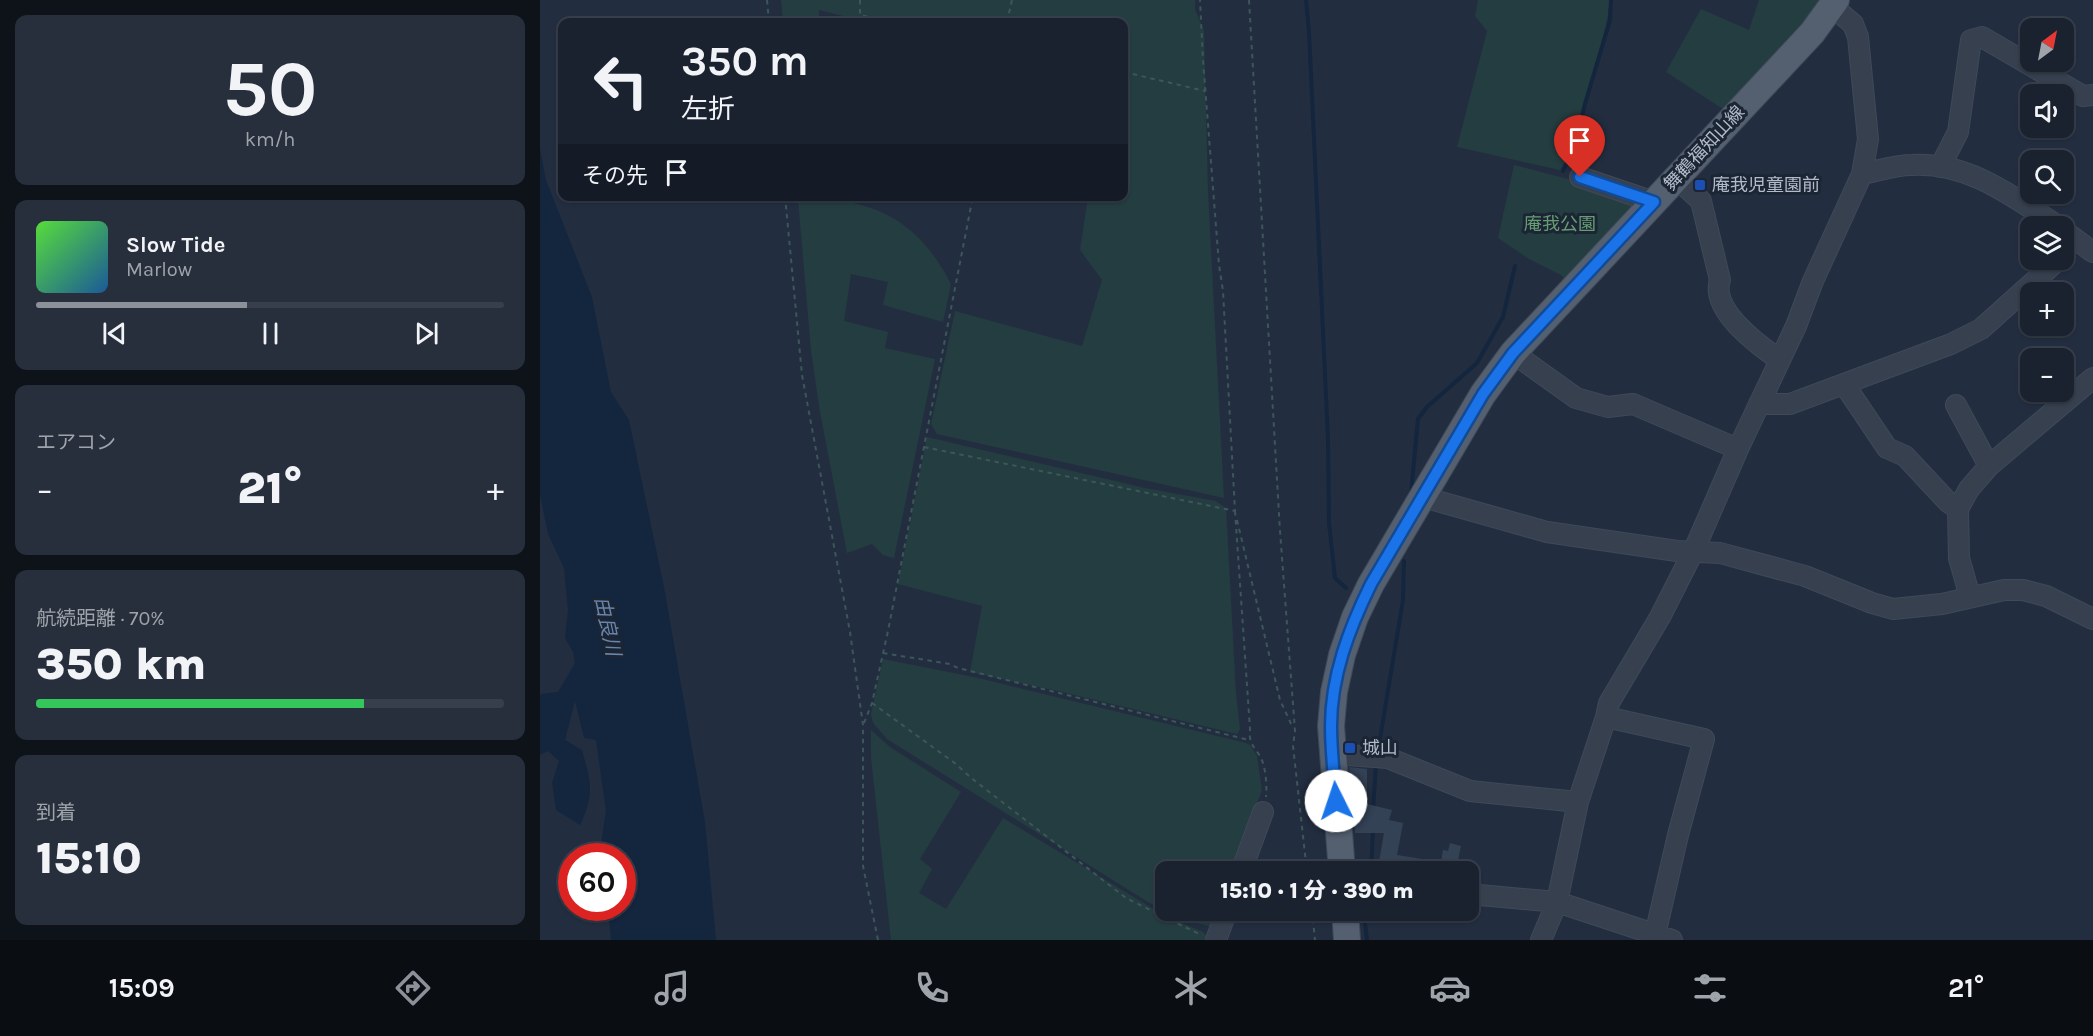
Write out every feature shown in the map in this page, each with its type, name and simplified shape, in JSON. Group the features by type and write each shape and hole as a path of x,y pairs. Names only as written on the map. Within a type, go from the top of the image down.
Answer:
{"main road":[{"name":"舞鶴福知山線","path":"1341,861 1331,726 1334,692 1342,655 1355,617 1371,584 1483,394 1513,353 1812,33 1835,3"},
{"path":"1346,921 1347,940"}],"street":[{"path":"1541,940 1557,902 1578,802 1609,703 1660,617 1694,550 1862,174 1869,139 1858,37 1853,24 1835,3"},
{"path":"1940,166 1958,132 1971,40 1982,37 2083,96 2093,95"},
{"path":"1862,174 1911,165 1954,168 1970,173 2043,216"},
{"path":"1580,177 1654,202"},
{"path":"1676,178 1701,201 1720,280 1717,288 1721,303 1740,327 1780,360"},
{"path":"2074,236 2089,244"},
{"path":"2074,251 2089,244"},
{"path":"1759,404 1790,404 1951,344 1982,328 2047,270"},
{"path":"1513,353 1576,398 1608,407 1633,404 1738,449"},
{"path":"1970,597 1959,558 1958,510 1969,489 1989,466 2093,378"},
{"path":"1844,384 1887,448 1905,456 1958,510"},
{"path":"1956,405 1989,466"},
{"path":"1423,497 1546,532 1677,550 1720,553 1805,576 1893,609 1942,604 2004,590 2023,590 2046,596 2093,619"},
{"path":"1479,895 1557,902 1664,937 1678,836 1704,739 1606,717"},
{"path":"1333,754 1388,758 1470,791 1578,802"},
{"path":"1245,861 1263,812"},
{"path":"1208,937 1219,921"}],"path":[{"path":"767,0 769,18"},
{"path":"860,0 860,15 875,18"},
{"path":"1008,18 1012,0"},
{"path":"1200,0 1205,91 1223,291 1249,740 1263,762 1267,791 1263,812"},
{"path":"1249,0 1294,731 1293,746 1306,861"},
{"path":"1128,73 1205,91"},
{"path":"785,201 802,375 850,632 863,725 863,866 878,940"},
{"path":"863,725 872,703 883,653 972,201"},
{"path":"924,447 1235,511"},
{"path":"1235,511 1280,700 1294,731"},
{"path":"883,653 950,664 958,668 1249,740"},
{"path":"872,703 956,764 1126,898 1208,937"},
{"path":"1313,921 1315,940"}],"green space":[{"path":"781,0 1195,0 1195,9 1204,31 1208,192 1224,498 937,434 931,424 955,311 1082,346 1102,280 1080,250 1087,201 1128,201 1128,18 850,18 819,10 819,18 783,18"},
{"path":"1478,0 1610,0 1602,40 1575,139 1560,170 1457,147 1487,31 1475,16"},
{"path":"1759,0 1821,0 1806,26 1726,111 1666,72 1701,9 1749,30"},
{"name":"庵我公園","path":"1514,165 1645,202 1570,286 1561,275 1529,259 1498,238"},
{"path":"798,201 843,201 860,205 879,211 912,231 939,263 951,284 943,322 883,305 888,282 851,274 844,321 888,332 885,348 935,359 894,558 883,555 872,544 847,553 820,412 811,351"},
{"path":"927,437 1145,488 1216,501 1226,508 1240,729 1237,734 970,672 982,606 898,584"},
{"path":"883,659 974,677 1246,743 1251,746 1257,756 1262,790 1236,861 1155,861 1155,905 887,739 873,723 871,714"},
{"path":"871,730 890,747 961,792 920,859 932,869 919,893 946,909 1003,818 1155,910 1155,921 1177,921 1203,932 1209,938 1208,940 891,940 871,758"},
{"path":"1189,921 1214,921 1212,927"}],"water":[{"name":"由良川","path":"540,148 546,180 592,297 611,392 629,420 664,587 705,822 716,940 611,940 609,921 636,921 636,843 601,843 606,811 596,740 584,738 575,701 565,740 582,750 590,796 580,825 556,810 552,783 559,761 548,751 540,755 540,696 558,692 575,663 573,652 565,638 568,610 564,568 548,534 540,495"}],"building":[{"path":"1349,767 1367,769 1367,804 1392,810 1389,820 1403,823 1397,855 1435,861 1379,861 1384,833 1355,833"},
{"path":"1450,843 1461,846 1458,861 1441,861 1443,850 1448,851"}],"waterway":[{"path":"1306,0 1328,439 1329,523 1335,578 1346,588"},
{"path":"1563,171 1575,145 1610,20 1611,0"},
{"path":"1411,493 1418,419 1427,407 1477,363 1503,317 1515,266"},
{"path":"1378,751 1403,600 1404,561"},
{"path":"1373,811 1376,764"},
{"path":"1372,861 1373,830"},
{"path":"1365,921 1367,940"}],"place":[{"name":"庵我児童園前","path":"1700,185"},
{"name":"城山","path":"1350,748"}],"route":[{"path":"1336,801 1331,726 1334,692 1342,655 1355,617 1371,584 1483,394 1513,353 1654,202 1580,177"}]}
